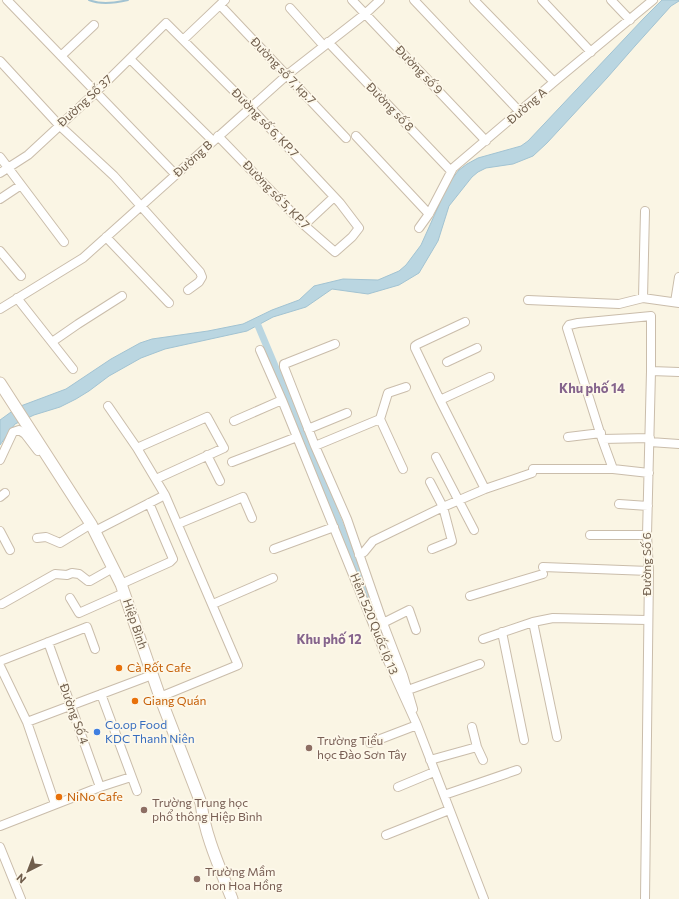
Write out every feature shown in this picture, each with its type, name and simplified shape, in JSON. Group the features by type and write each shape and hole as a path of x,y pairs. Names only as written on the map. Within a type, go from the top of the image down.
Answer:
{"main road":[{"name":"Hiệp Bình","path":"0,383 93,527 122,588 160,697 201,803 202,816 214,853 232,899"}],"street":[{"path":"7,0 176,175"},
{"name":"Đường số 9","path":"352,0 486,141"},
{"name":"Đường B","path":"0,309 83,258 250,107 287,75 365,14 380,0"},
{"path":"414,0 520,112"},
{"path":"474,0 554,82"},
{"path":"542,0 590,52"},
{"path":"611,0 630,20"},
{"name":"Đường A","path":"419,228 429,214 451,171 554,82 653,0"},
{"path":"182,40 222,2"},
{"name":"Đường số 7, kp.7","path":"222,2 346,138"},
{"name":"Đường số 8","path":"290,8 451,171"},
{"name":"Đường số 6, KP.7","path":"166,23 250,107 334,197 358,228 352,236 335,252"},
{"name":"Đường Số 37","path":"0,173 28,155 96,92 166,23"},
{"path":"61,56 94,25"},
{"name":"Đường số 5, KP.7","path":"130,59 216,139 304,225 335,252"},
{"path":"0,61 60,126 114,176 200,272 202,277 199,282 188,290"},
{"path":"356,136 429,214"},
{"path":"0,157 64,242"},
{"path":"0,199 21,185"},
{"path":"304,225 334,197"},
{"path":"643,298 645,212"},
{"path":"106,237 169,303"},
{"path":"0,251 21,276"},
{"path":"528,300 619,304 643,298 677,302 679,277"},
{"path":"52,342 122,296"},
{"path":"17,298 74,369"},
{"name":"Đường Số 6","path":"602,436 567,328 569,325 578,323 651,316 650,440 647,535 649,571 647,620 648,679 645,899"},
{"path":"465,322 415,346 415,348 485,489"},
{"path":"335,344 284,364 284,367 315,446 347,519 408,690 413,706 413,717"},
{"path":"446,362 477,348"},
{"name":"Hẻm 520 Quốc lộ 13","path":"260,350 417,725 484,899"},
{"path":"651,371 679,372"},
{"path":"440,400 490,377"},
{"path":"403,469 380,419 388,393 406,387"},
{"path":"234,421 282,400"},
{"path":"108,406 137,448 165,495 238,665 160,697"},
{"path":"308,429 347,413"},
{"path":"137,448 207,417 224,448 156,479"},
{"path":"315,446 380,419"},
{"path":"0,460 13,432 19,430 31,441 52,470 59,473"},
{"path":"602,436 613,469"},
{"path":"568,437 602,436 679,444"},
{"path":"232,462 297,437"},
{"path":"207,455 220,481"},
{"path":"436,457 460,500 474,530"},
{"path":"359,555 364,552 373,541 443,507 533,471 613,469 649,472"},
{"path":"430,482 443,507 452,541 432,549"},
{"path":"37,538 46,538 60,543 165,495"},
{"path":"178,524 243,497 252,518"},
{"path":"70,598 78,613 173,559 149,503"},
{"path":"619,504 648,506"},
{"path":"274,549 334,527"},
{"path":"0,531 10,550"},
{"path":"590,535 647,535"},
{"path":"2,604 55,574 79,574 90,581 113,568"},
{"path":"470,596 543,571 649,571"},
{"path":"213,604 273,578"},
{"path":"383,623 409,610 416,630"},
{"path":"483,639 533,622 553,618 647,620"},
{"path":"533,622 557,737"},
{"path":"0,661 87,627 95,649"},
{"path":"502,632 524,740"},
{"name":"Đường Số 4","path":"48,642 100,787"},
{"path":"408,690 480,664"},
{"path":"0,666 26,722 56,804"},
{"path":"26,722 152,675"},
{"path":"101,694 137,791"},
{"path":"370,743 417,725"},
{"path":"472,727 477,746 483,760"},
{"path":"430,760 477,746"},
{"path":"444,795 517,770"},
{"path":"398,787 434,772"},
{"path":"0,826 100,787 131,777"},
{"path":"386,835 449,810"},
{"path":"0,847 21,899"}],"water":[{"path":"662,0 679,1 671,6 547,143 533,156 513,164 486,168 472,177 449,206 438,241 419,273 399,285 368,294 332,289 306,307 273,317 247,331 165,349 141,358 109,376 76,399 60,407 34,415 15,424 0,445 0,420 18,407 66,389 111,359 140,343 152,339 208,331 243,324 272,310 299,300 314,286 343,279 378,280 399,271 406,265 421,245 447,185 459,170 478,158 521,146 528,141"}],"waterway":[{"path":"89,0 98,3 128,0"},
{"path":"257,323 313,456 398,671"}],"place":[{"name":"Cà Rốt Cafe","path":"119,668"},
{"name":"Giang Quán","path":"135,701"},
{"name":"Co.op Food KDC Thanh Niên","path":"97,732"},
{"name":"Trường Tiểu học Đào Sơn Tây","path":"309,748"},
{"name":"NiNo Cafe","path":"59,797"},
{"name":"Trường Trung học phổ thông Hiệp Bình","path":"144,810"},
{"name":"Trường Mầm non Hoa Hồng","path":"197,879"}],"district":[{"name":"Khu phố 14","path":"592,388"},
{"name":"Khu phố 12","path":"329,639"}]}
